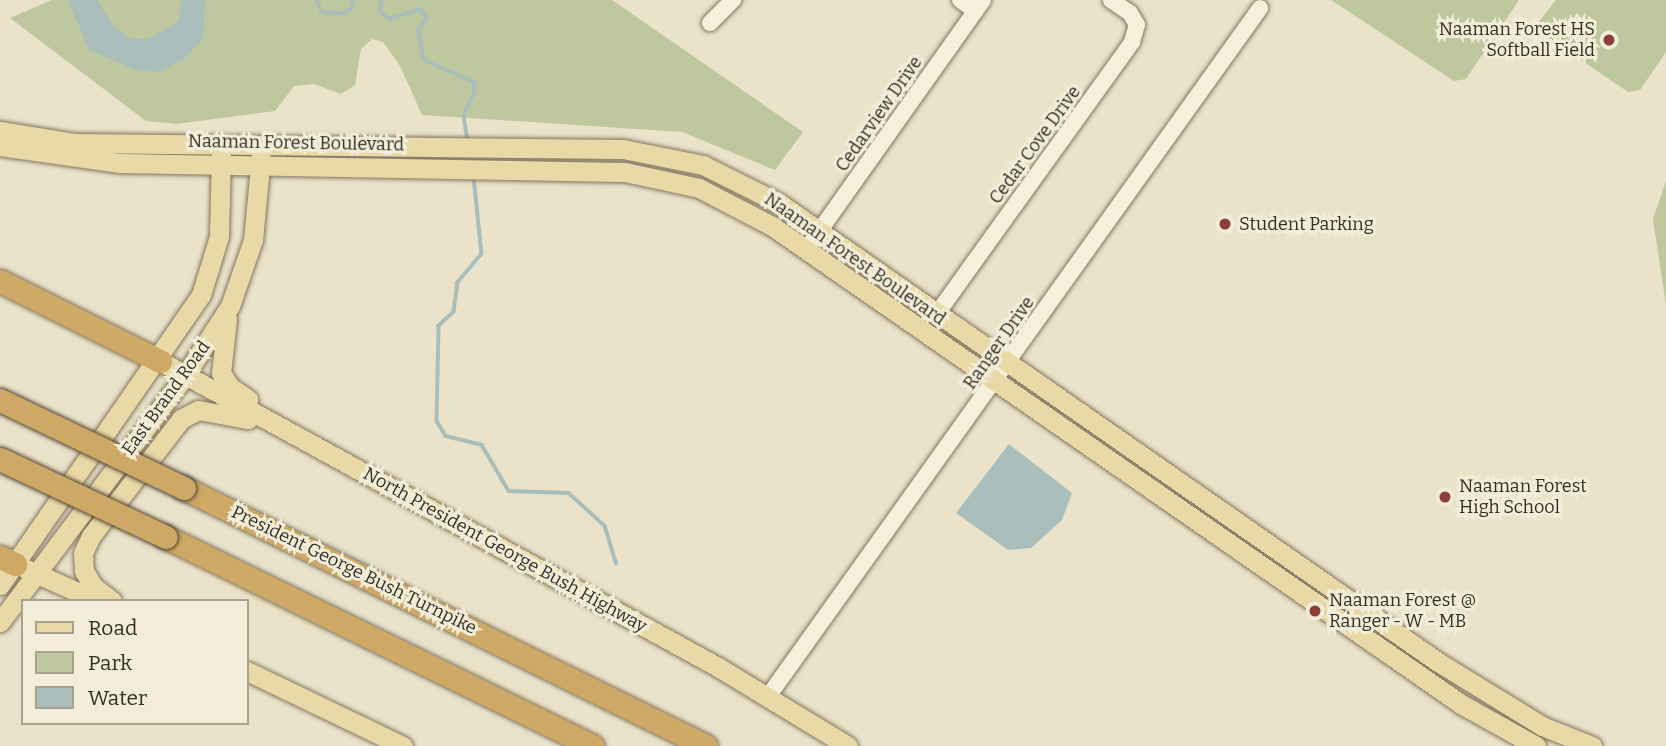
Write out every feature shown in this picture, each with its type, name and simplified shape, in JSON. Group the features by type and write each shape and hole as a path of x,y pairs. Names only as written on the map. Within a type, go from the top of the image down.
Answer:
{"highway":[{"path":"0,281 159,360"},
{"name":"President George Bush Turnpike","path":"0,400 706,746"},
{"path":"0,459 166,537 592,746"}],"main road":[{"name":"Naaman Forest Boulevard","path":"0,131 75,143 626,150 703,165 731,176 820,233 1006,365 1435,660 1542,726 1592,746"},
{"name":"East Brand Road","path":"0,622 17,564 81,465 159,360 201,295 214,257 222,167 221,143"},
{"name":"East Brand Road","path":"0,585 184,377 230,306 253,240 261,144"},
{"name":"Naaman Forest Boulevard","path":"0,146 120,163 222,167 416,167 625,172 664,178 720,197 806,250 1421,676 1536,746"},
{"path":"625,172 626,150"},
{"path":"230,306 220,361 230,387 321,439 327,449"},
{"name":"North President George Bush Highway","path":"159,360 184,377 327,449 848,746"},
{"path":"109,599 93,586 84,570 83,553 91,536 181,419 198,410 217,410 257,422 310,447 327,449"},
{"path":"17,564 94,599"},
{"path":"1421,676 1435,660"},
{"path":"248,671 403,746"}],"street":[{"path":"710,23 733,0"},
{"path":"960,0 979,5"},
{"name":"Cedar Cove Drive","path":"936,315 1132,42 1138,25 1130,13 1111,0"},
{"name":"Cedarview Drive","path":"806,250 979,5"},
{"name":"Ranger Drive","path":"767,698 1260,8"}],"green space":[{"path":"52,0 612,0 803,132 775,170 682,132 422,115 400,66 383,42 372,39 361,49 355,85 341,94 314,84 294,86 275,111 176,124 146,121 10,18"},
{"path":"1331,0 1519,0 1466,79 1454,81"},
{"name":"Naaman Forest HS Softball Field","path":"1556,0 1666,0 1666,52 1640,90 1628,92 1534,28"},
{"path":"1666,181 1666,305 1653,219"}],"water":[{"path":"68,0 97,0 114,27 131,39 148,39 179,21 181,0 205,0 203,39 184,59 159,72 136,70 89,50"},
{"path":"1009,444 1072,493 1062,520 1031,548 1008,550 956,513"}],"waterway":[{"path":"317,0 322,12 344,13 352,8 353,0"},
{"path":"382,0 380,12 390,19 421,9 427,18 419,31 424,60 474,82 475,92 464,116 468,142"},
{"path":"474,177 482,254 458,283 454,312 439,326 437,421 446,436 482,445 509,491 569,493 605,526 616,563"}],"place":[{"name":"Naaman Forest HS Softball Field","path":"1609,40"},
{"name":"Student Parking","path":"1225,224"},
{"name":"Naaman Forest High School","path":"1445,497"},
{"name":"Naaman Forest @ Ranger - W - MB","path":"1315,611"}]}
